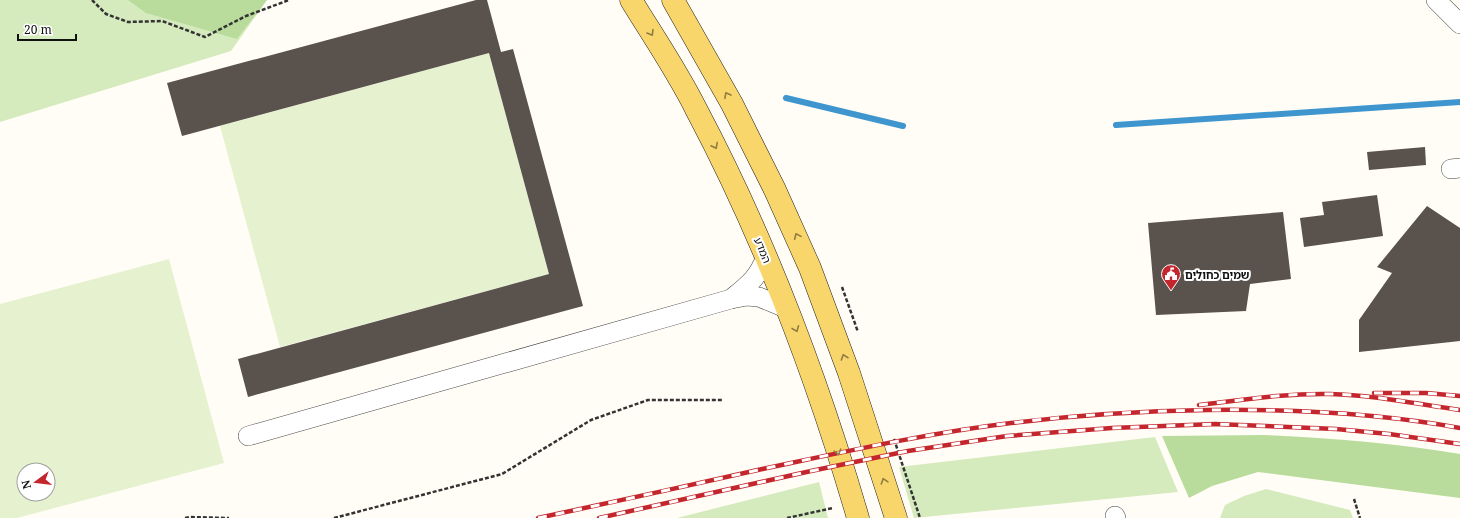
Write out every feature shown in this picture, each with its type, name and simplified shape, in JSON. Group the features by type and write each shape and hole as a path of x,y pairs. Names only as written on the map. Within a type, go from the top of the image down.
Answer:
{"main road":[{"name":"המדע","path":"631,0 695,107 744,206 788,310 816,385 856,510"},
{"path":"673,0 732,104 775,190 810,268 849,373 896,518"},
{"path":"686,0 687,10 708,60"}],"street":[{"path":"1436,0 1460,24"},
{"path":"731,299 753,281 760,271 766,257"},
{"path":"248,436 731,299 747,296 758,297 788,310"}],"path":[{"path":"92,0 106,14 128,22 162,21 205,37 246,16 289,0"},
{"path":"334,518 502,474 591,420 648,400 722,400"},
{"path":"1354,499 1360,518"},
{"path":"787,518 856,510"},
{"path":"185,518 229,518"}],"green space":[{"path":"0,0 267,0 231,51 0,122"},
{"path":"128,0 267,0 237,39 146,13"},
{"path":"489,53 549,274 280,347 220,126"},
{"path":"169,259 224,463 17,518 0,518 0,304"},
{"path":"1265,435 1363,442 1460,454 1460,498 1258,472 1212,486 1189,498 1162,436"},
{"path":"1155,437 1178,492 914,518 899,467"},
{"path":"819,482 828,518 677,518"},
{"path":"1266,489 1350,510 1353,518 1220,518 1225,505 1244,496"}],"building":[{"path":"476,0 487,0 501,52 513,49 583,306 248,397 238,359 549,274 489,53 182,136 167,83"},
{"path":"1425,147 1426,165 1369,170 1367,152"},
{"path":"1377,195 1383,236 1304,247 1300,218 1324,215 1322,202"},
{"path":"1427,206 1460,228 1460,341 1359,352 1359,320 1392,273 1377,267"},
{"path":"1283,212 1291,279 1250,284 1246,311 1156,315 1148,223"}],"waterway":[{"path":"786,98 903,126"},
{"path":"1116,125 1460,102"}],"railway":[{"path":"1374,393 1426,393 1460,396"},
{"path":"1199,405 1281,396 1330,394 1379,398 1460,410"},
{"path":"538,518 889,443 980,427 1060,418 1159,411 1272,410 1366,415 1460,428"},
{"path":"599,518 908,451 1007,436 1112,428 1215,424 1336,429 1389,434 1460,444"}],"place":[{"name":"שמים כחולים","path":"1171,291"}]}
